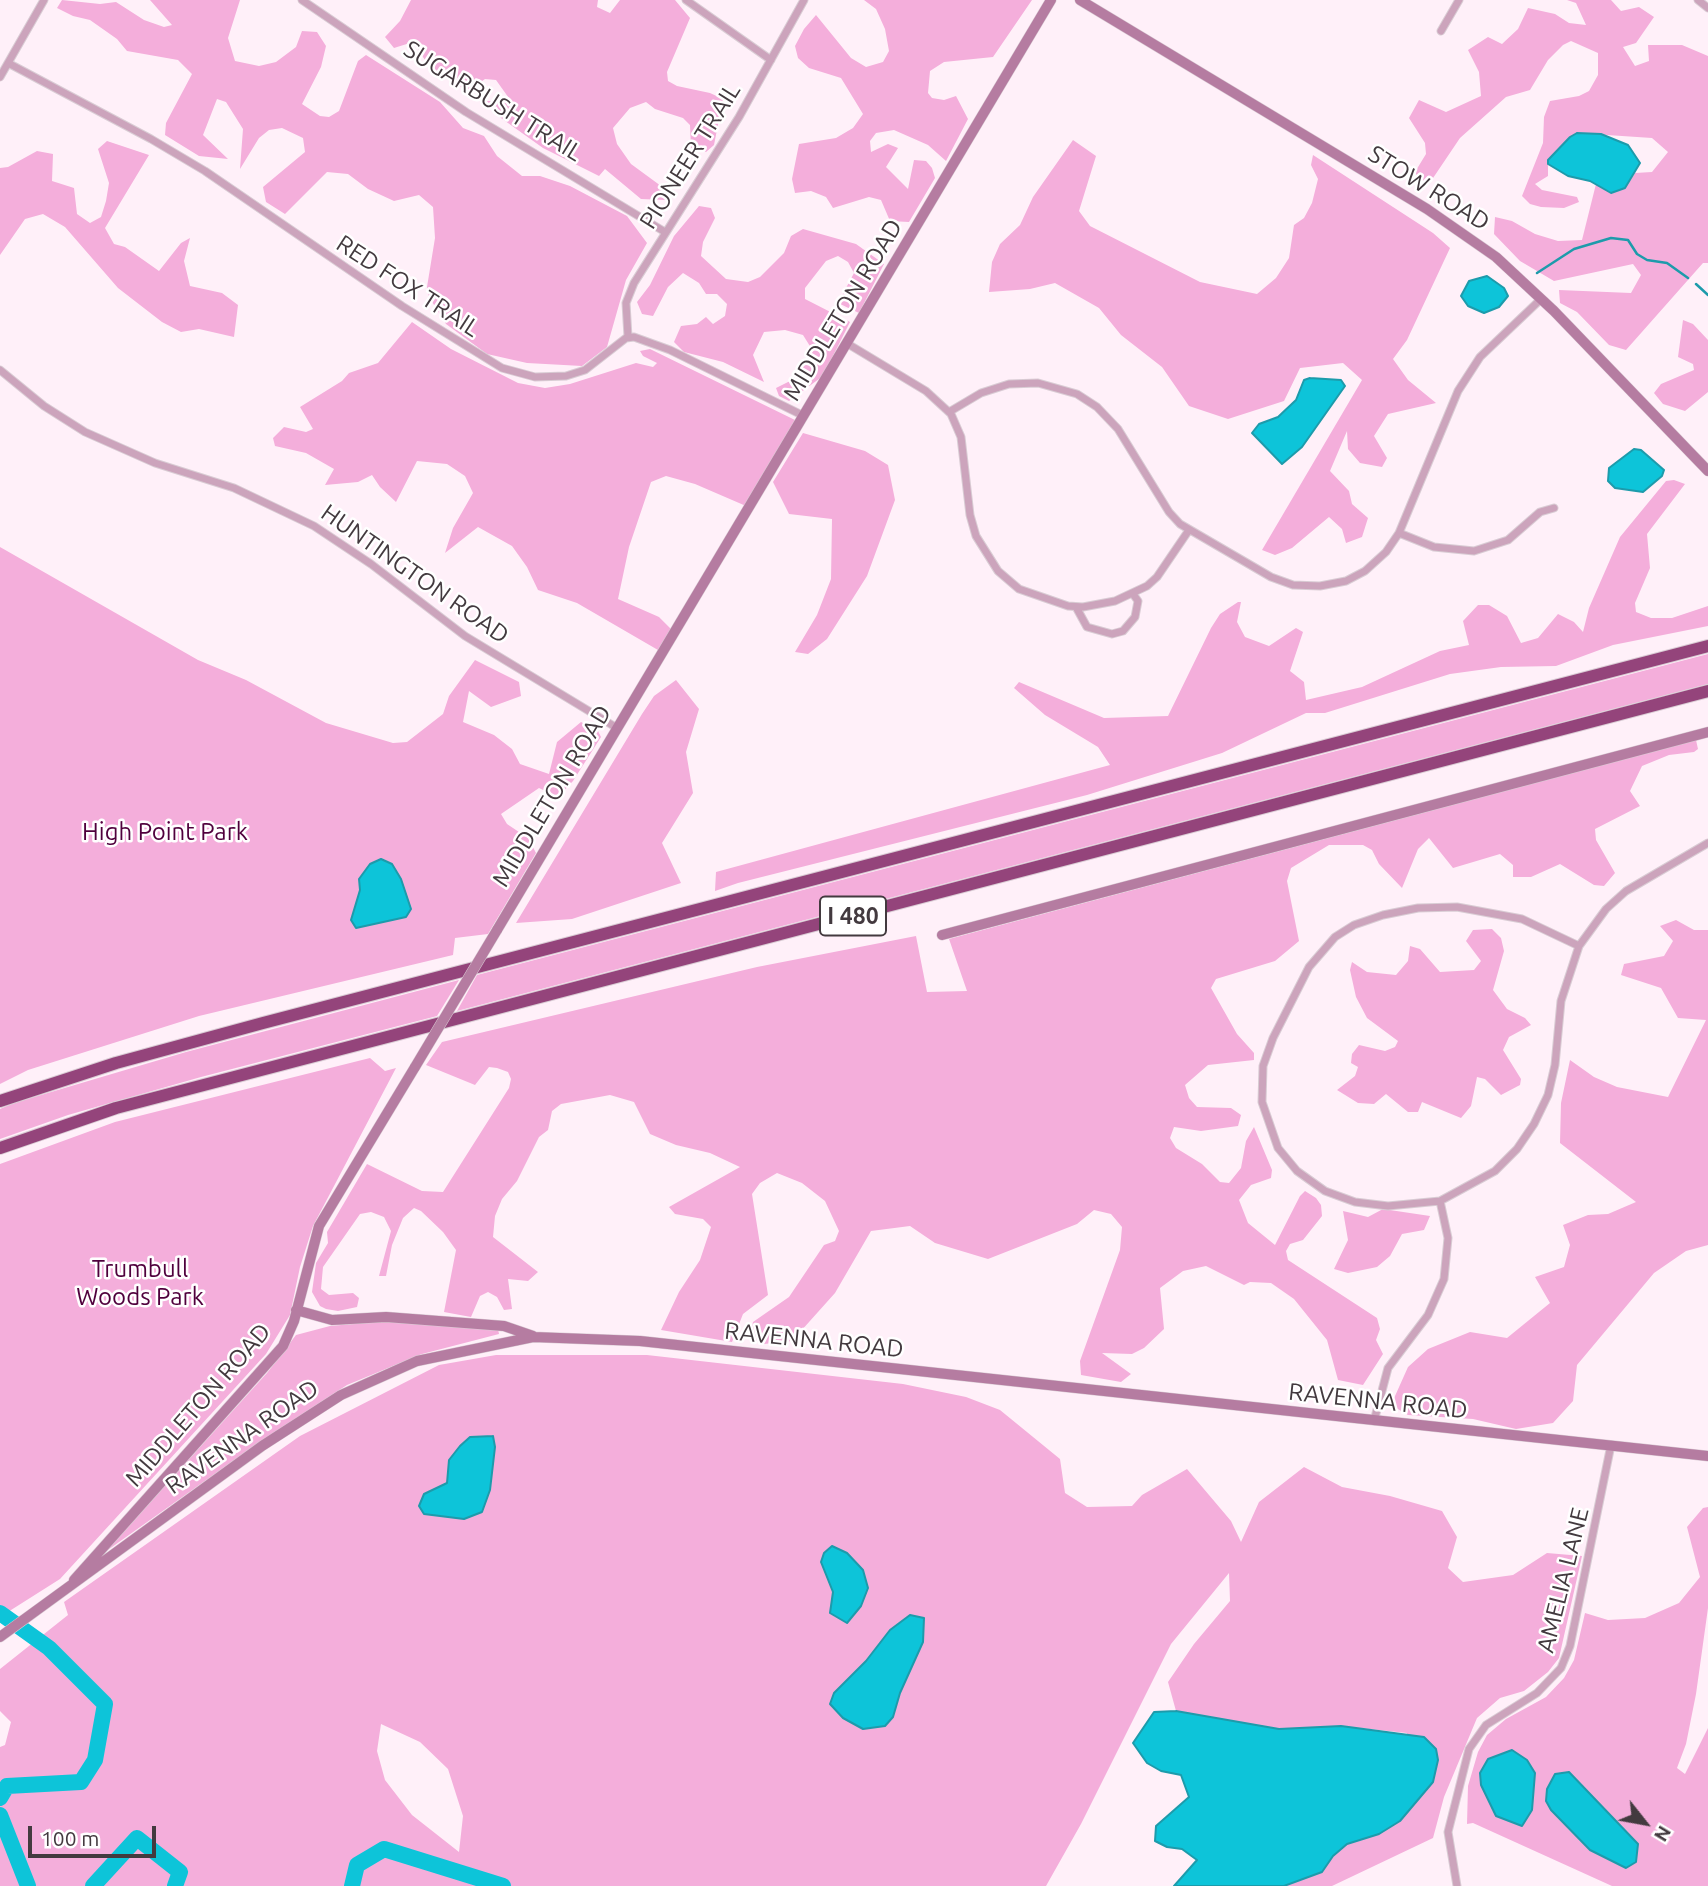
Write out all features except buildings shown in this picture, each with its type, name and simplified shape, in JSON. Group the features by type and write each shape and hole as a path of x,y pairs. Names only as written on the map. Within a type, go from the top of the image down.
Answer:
{"highway":[{"name":"I 480","path":"0,1101 105,1066 262,1023 1708,646"},
{"name":"I 480","path":"0,1148 116,1108 1708,691"}],"street":[{"path":"0,77 44,0"},
{"name":"SUGARBUSH TRAIL","path":"302,0 466,112 665,232"},
{"path":"686,0 771,60"},
{"name":"PIONEER TRAIL","path":"628,337 626,303 665,232 771,60 804,0"},
{"name":"MIDDLETON ROAD","path":"66,1589 283,1346 296,1310 319,1226 1051,0"},
{"name":"STOW ROAD","path":"1080,0 1460,230 1496,257 1541,299 1708,471"},
{"path":"1441,31 1459,0"},
{"path":"1699,0 1708,8"},
{"name":"RED FOX TRAIL","path":"8,63 151,139 205,171 402,306 508,370 542,378 566,376 597,362 628,337"},
{"path":"949,412 981,393 1009,384 1038,383 1077,394 1097,407 1113,423 1169,512 1189,530 1271,577 1307,587 1346,581 1366,571 1386,552 1399,533 1458,391 1480,357 1541,299"},
{"path":"628,337 670,350 804,416"},
{"path":"848,344 926,391 949,412 961,437 972,524 988,559 1019,589 1043,600 1076,607 1098,606 1133,594 1164,568 1189,530"},
{"name":"HUNTINGTON ROAD","path":"0,370 44,406 90,435 155,463 233,488 314,526 371,564 466,636 617,728"},
{"path":"1399,533 1434,547 1474,551 1508,540 1535,515 1554,508"},
{"path":"1076,607 1087,627 1112,634 1123,631 1135,617 1138,601 1133,594"},
{"path":"942,934 1708,732"},
{"path":"1579,946 1543,926 1486,910 1457,907 1402,910 1354,925 1335,937 1316,958 1294,995 1272,1038 1263,1066 1262,1102 1278,1148 1307,1180 1335,1196 1388,1206 1440,1201 1495,1171 1517,1149 1534,1124 1548,1095 1555,1065 1560,1001 1579,946 1606,909 1626,891 1708,843"},
{"path":"1374,1421 1388,1368 1428,1315 1444,1279 1448,1238 1440,1201"},
{"path":"296,1310 332,1320 386,1317 504,1326 533,1337"},
{"name":"RAVENNA ROAD","path":"0,1637 262,1446 341,1395 417,1361 533,1337 640,1341 1302,1415 1708,1456"},
{"name":"AMELIA LANE","path":"1457,1886 1448,1832 1469,1749 1486,1725 1548,1685 1566,1656 1600,1512 1611,1445"}],"green space":[{"path":"62,0 100,4 116,2 144,20 164,27 172,25 150,0 240,0 228,38 235,61 259,66 276,62 296,47 302,31 317,32 326,46 321,67 302,104 320,116 329,117 339,111 358,61 366,55 440,102 463,128 484,136 497,156 522,176 540,176 570,186 627,216 647,243 626,280 607,347 582,366 527,363 487,354 446,324 429,297 427,287 435,238 433,207 419,195 394,201 368,189 348,174 327,172 285,214 266,202 263,187 305,152 303,138 282,128 269,130 259,138 240,169 243,129 226,102 217,99 203,135 228,159 199,156 165,135 166,123 192,74 178,60 127,51 117,39 90,20 57,8"},
{"path":"411,0 598,0 597,7 610,13 620,0 675,0 690,18 667,72 668,81 723,99 714,145 706,152 691,148 690,125 683,118 655,109 646,102 630,108 613,128 617,144 631,164 661,186 670,197 665,200 641,199 605,169 599,176 543,148 501,118 487,101 511,101 496,80 485,79 468,91 431,69 413,42 394,48 385,37 400,21"},
{"path":"864,0 1032,0 993,57 944,62 930,71 928,93 932,98 944,100 956,96 968,119 946,161 928,145 894,130 876,133 870,141 871,152 888,144 898,148 886,167 908,189 914,160 926,161 932,168 935,178 909,222 890,221 881,200 869,197 833,208 826,197 811,191 795,193 792,179 799,144 836,138 853,128 863,114 841,78 809,68 798,58 795,46 816,15 851,58 866,67 883,62 889,51 885,29 876,9"},
{"path":"1567,0 1611,0 1621,11 1639,7 1654,17 1636,43 1623,47 1635,66 1649,61 1648,45 1682,45 1708,56 1708,263 1703,263 1626,350 1609,345 1577,312 1560,303 1559,290 1631,293 1641,275 1633,264 1554,281 1520,261 1494,234 1495,217 1512,221 1535,234 1558,241 1582,240 1596,184 1611,193 1625,188 1635,173 1652,172 1668,152 1652,138 1577,133 1548,160 1548,176 1535,184 1542,190 1577,197 1579,202 1564,208 1541,207 1530,204 1522,196 1543,143 1544,117 1550,101 1579,96 1589,91 1598,75 1598,53 1571,41 1563,45 1548,60 1530,90 1506,97 1460,138 1429,184 1422,186 1415,172 1426,154 1425,143 1409,118 1419,100 1446,112 1481,96 1479,72 1468,50 1488,37 1502,44 1518,29 1528,8 1555,14 1569,23 1586,25 1576,3"},
{"path":"1073,140 1096,156 1079,211 1090,226 1200,282 1257,294 1276,278 1289,258 1294,225 1304,218 1312,203 1318,179 1311,165 1313,155 1433,233 1450,248 1407,340 1393,359 1408,380 1436,403 1388,414 1374,436 1387,458 1382,467 1360,463 1348,449 1347,431 1330,471 1349,491 1352,504 1368,518 1362,537 1346,543 1342,529 1329,517 1292,548 1275,555 1262,550 1362,380 1343,363 1300,368 1284,401 1228,419 1189,406 1162,367 1121,335 1099,308 1055,283 1030,289 989,292 992,262 1000,244 1020,225 1033,197"},
{"path":"107,141 149,155 105,228 114,244 125,247 159,271 181,243 190,238 184,261 190,286 222,293 238,305 234,337 199,329 181,332 162,322 118,288 65,227 43,214 25,219 0,255 0,168 8,167 37,151 53,154 52,181 74,188 77,214 90,223 101,217 106,201 109,183 98,149"},
{"path":"699,206 711,208 715,218 703,242 701,256 726,279 748,282 760,277 784,253 791,236 803,229 856,244 884,264 859,313 838,303 854,273 848,262 838,256 826,261 805,288 805,299 850,322 823,376 789,401 779,396 776,388 790,381 813,351 803,335 785,330 764,332 753,355 764,382 723,362 684,352 674,342 681,326 697,324 706,317 713,324 725,316 727,304 717,294 706,294 699,283 683,273 668,287 653,316 642,314 637,302 650,285 674,236"},
{"path":"1683,320 1693,324 1708,340 1708,392 1685,411 1663,404 1654,393 1661,384 1694,370 1693,364 1678,357"},
{"path":"412,322 451,349 518,383 545,388 570,384 636,363 653,367 657,363 643,356 640,351 650,349 795,420 746,506 695,484 666,476 651,482 629,547 618,599 659,617 671,629 658,650 577,603 538,590 527,567 512,546 478,527 445,553 453,528 473,493 465,476 447,464 417,461 396,502 372,475 358,482 325,485 334,469 306,453 275,446 273,438 284,427 306,432 313,429 300,407 342,381 349,373 378,363"},
{"path":"803,433 865,451 888,465 895,500 867,576 827,639 808,654 795,652 817,615 831,579 832,519 789,514 773,482"},
{"path":"1674,480 1685,484 1647,534 1650,568 1635,603 1636,612 1651,618 1672,618 1708,606 1708,626 1613,645 1556,666 1501,667 1450,674 1325,713 1306,713 1222,753 1087,795 715,891 716,872 1110,765 1098,747 1045,715 1014,688 1019,682 1104,718 1168,716 1211,628 1220,614 1238,602 1241,602 1237,622 1245,637 1269,646 1296,628 1303,632 1290,671 1304,682 1306,700 1362,687 1440,651 1469,645 1463,621 1478,605 1489,605 1507,616 1521,643 1538,638 1558,614 1574,622 1583,632 1589,608 1620,537 1666,481"},
{"name":"High Point Park","path":"0,547 198,660 246,680 326,723 393,743 407,742 443,714 449,696 475,660 519,682 521,696 491,707 469,691 463,722 494,735 512,749 520,764 549,774 557,742 581,722 598,731 601,737 573,781 558,797 539,788 501,814 507,824 528,838 536,853 488,934 455,938 453,955 199,1016 28,1070 0,1084"},
{"path":"1708,654 1708,684 457,1011 477,975"},
{"path":"676,680 699,709 686,752 693,793 662,843 681,883 572,919 516,923 642,714 654,696"},
{"path":"1696,740 1698,749 1694,752 1669,755 1642,766 1630,791 1640,806 1595,829 1596,840 1615,873 1604,886 1594,885 1560,864 1531,877 1513,877 1513,865 1500,854 1453,868 1429,838 1418,849 1402,888 1379,864 1372,850 1363,845 1329,845 1291,868 1287,881 1299,941 1275,961 1216,979 1211,988 1237,1034 1254,1053 1254,1060 1208,1065 1185,1085 1189,1098 1197,1107 1231,1108 1241,1115 1238,1126 1201,1131 1174,1127 1170,1138 1176,1148 1202,1164 1220,1182 1229,1183 1241,1168 1246,1141 1254,1127 1272,1170 1271,1178 1251,1185 1239,1200 1248,1223 1275,1245 1300,1196 1305,1191 1316,1198 1321,1205 1322,1216 1303,1240 1290,1244 1286,1251 1288,1260 1377,1318 1380,1329 1376,1340 1383,1354 1363,1385 1338,1380 1327,1340 1294,1299 1271,1283 1250,1282 1244,1285 1206,1266 1183,1271 1160,1288 1164,1329 1144,1348 1132,1354 1102,1353 1131,1374 1121,1382 1081,1375 1080,1361 1120,1250 1122,1227 1111,1214 1094,1210 1077,1224 988,1259 935,1243 910,1226 871,1231 835,1293 792,1341 764,1344 750,1338 753,1322 789,1297 824,1245 835,1241 839,1231 825,1201 802,1183 777,1173 760,1183 752,1194 768,1295 743,1314 732,1342 661,1330 679,1292 700,1260 711,1227 703,1219 675,1214 669,1207 740,1167 710,1153 676,1145 650,1134 634,1102 610,1095 561,1104 552,1111 548,1130 539,1137 517,1181 502,1199 495,1216 493,1237 538,1272 528,1281 508,1279 512,1309 504,1310 497,1297 488,1292 480,1296 471,1317 444,1312 456,1250 443,1232 421,1211 414,1208 403,1218 392,1245 386,1276 379,1276 391,1231 384,1217 371,1212 360,1214 323,1267 321,1289 329,1295 353,1293 359,1298 357,1307 338,1311 326,1309 320,1306 312,1292 316,1263 328,1243 327,1232 367,1164 422,1191 443,1192 509,1088 511,1079 508,1072 497,1068 489,1067 475,1085 426,1065 442,1042 757,967 916,936 927,992 967,991 949,939"},
{"path":"1676,920 1694,930 1708,930 1708,1245 1686,1251 1654,1273 1577,1365 1573,1401 1553,1423 1516,1429 1473,1419 1408,1415 1391,1405 1408,1367 1428,1349 1470,1332 1507,1338 1550,1303 1535,1277 1564,1267 1570,1245 1563,1225 1588,1215 1608,1214 1636,1202 1560,1143 1561,1103 1570,1060 1594,1077 1617,1087 1668,1097 1706,1020 1678,1018 1661,988 1621,975 1624,964 1664,956 1673,941 1660,926"},
{"path":"1492,929 1501,938 1504,951 1493,990 1507,1009 1525,1018 1531,1025 1509,1037 1503,1050 1521,1079 1520,1085 1501,1095 1485,1079 1477,1077 1471,1106 1461,1118 1422,1102 1418,1112 1408,1112 1386,1094 1374,1104 1358,1103 1337,1090 1355,1076 1358,1067 1351,1063 1352,1054 1359,1045 1385,1051 1395,1047 1398,1041 1367,1018 1356,997 1350,970 1352,962 1367,972 1396,975 1408,961 1410,946 1420,949 1440,972 1474,970 1481,961 1466,941 1473,930"},
{"path":"459,980 437,1016 201,1077 68,1115 0,1139 0,1109 14,1103 186,1052"},
{"name":"Trumbull Woods Park","path":"370,1058 385,1071 396,1068 313,1226 300,1267 290,1315 266,1354 60,1579 0,1617 0,1164 115,1122"},
{"path":"1383,1209 1430,1216 1424,1230 1402,1234 1390,1256 1377,1267 1348,1273 1334,1269 1348,1240 1343,1211 1368,1217"},
{"path":"386,1321 498,1329 499,1334 422,1354 347,1385 257,1444 105,1552 267,1373 296,1335 330,1326"},
{"path":"496,1355 647,1355 903,1384 966,1397 1000,1410 1060,1459 1065,1493 1087,1507 1132,1506 1142,1495 1187,1469 1231,1521 1241,1542 1259,1502 1304,1467 1342,1487 1390,1496 1442,1511 1457,1537 1448,1568 1463,1582 1513,1575 1547,1553 1582,1556 1559,1658 1548,1672 1524,1691 1500,1698 1477,1718 1444,1797 1433,1838 1332,1886 1284,1886 1322,1872 1333,1856 1347,1844 1379,1834 1407,1733 1341,1726 1279,1729 1176,1711 1168,1682 1194,1644 1230,1601 1229,1573 1171,1644 1081,1824 1046,1886 0,1886 0,1747 5,1745 11,1722 0,1711 0,1669 68,1615 64,1602 300,1436 439,1365","holes":["890,1630 923,1642 900,1693 893,1716 866,1661","381,1724 420,1742 448,1769 463,1816 459,1852 412,1815 385,1780 377,1751"]},
{"path":"1708,1507 1708,1608 1696,1694 1686,1744 1677,1768 1685,1774 1708,1728 1708,1886 1612,1886 1473,1823 1467,1824 1468,1786 1478,1752 1487,1735 1506,1719 1546,1697 1564,1678 1574,1660 1585,1613 1608,1620 1645,1618 1679,1603 1700,1577 1687,1527 1703,1508"}],"water":[{"path":"1577,133 1601,134 1628,145 1640,163 1625,188 1611,193 1590,181 1568,176 1548,164 1548,160"},
{"path":"1487,276 1504,288 1508,296 1499,307 1484,313 1468,306 1461,296 1469,281"},
{"path":"1304,380 1341,380 1345,386 1302,447 1282,464 1252,433 1259,424 1278,417 1296,400"},
{"path":"1634,449 1641,450 1664,470 1662,476 1643,492 1615,488 1608,481 1609,468"},
{"path":"381,859 392,864 401,879 411,909 406,917 356,928 351,920 360,890 359,879 370,864"},
{"path":"493,1436 495,1447 490,1490 482,1512 464,1519 424,1514 419,1506 424,1494 447,1483 449,1460 460,1446 470,1437"},
{"path":"832,1546 847,1553 863,1570 868,1588 861,1606 847,1623 830,1613 833,1592 821,1562 824,1553"},
{"path":"910,1615 924,1618 923,1642 900,1693 893,1717 885,1726 863,1729 843,1718 830,1704 834,1693 866,1661 890,1630"},
{"path":"1176,1711 1279,1729 1341,1726 1424,1737 1436,1749 1438,1760 1433,1782 1400,1821 1379,1834 1347,1844 1333,1856 1322,1872 1284,1886 1174,1886 1197,1860 1182,1849 1167,1847 1155,1841 1156,1826 1189,1797 1181,1775 1161,1771 1147,1763 1133,1743 1154,1712"},
{"path":"1512,1750 1527,1760 1535,1773 1532,1810 1522,1826 1496,1816 1481,1785 1480,1773 1488,1759"},
{"path":"1569,1772 1638,1844 1636,1862 1626,1868 1590,1850 1551,1810 1546,1801 1547,1789 1555,1774"}],"waterway":[{"path":"1537,273 1574,249 1611,238 1628,240 1637,254 1647,260 1667,263 1688,278"},
{"path":"1696,284 1708,295"},
{"path":"0,1613 49,1648 105,1704 95,1760 81,1782 7,1786 0,1798"},
{"path":"0,1815 28,1886"},
{"path":"93,1886 137,1838 180,1872 175,1886"},
{"path":"352,1886 357,1865 384,1849 503,1886"}]}
